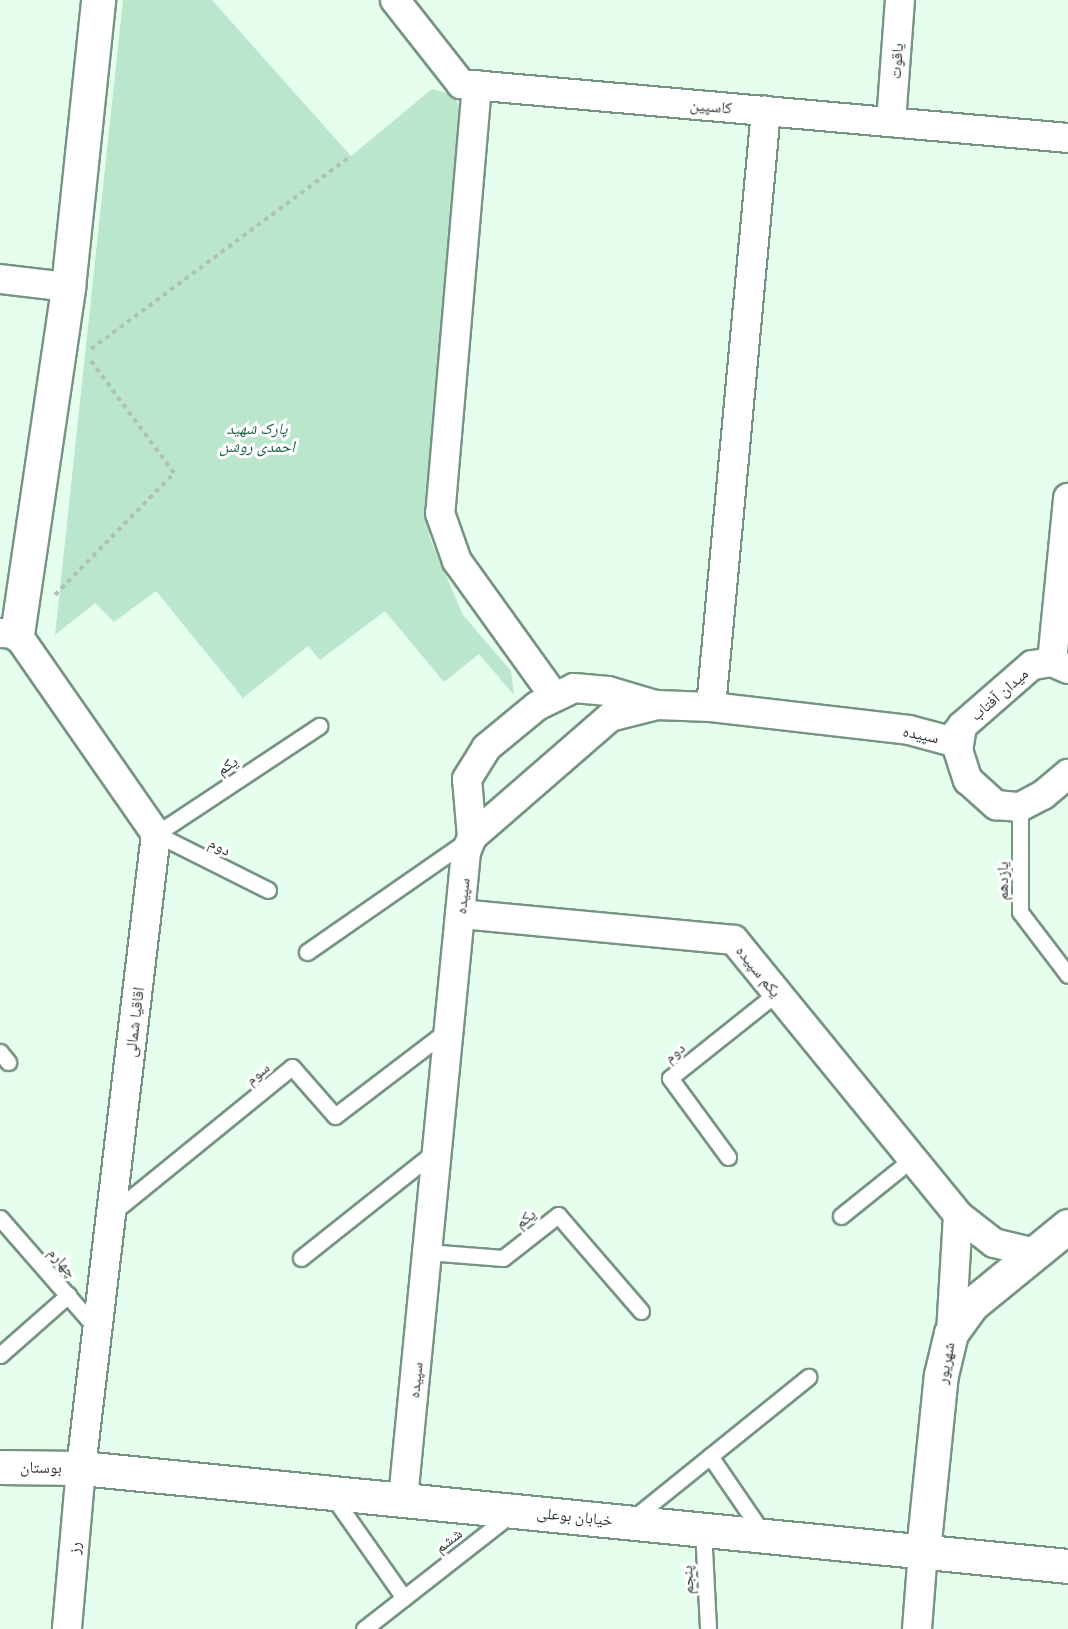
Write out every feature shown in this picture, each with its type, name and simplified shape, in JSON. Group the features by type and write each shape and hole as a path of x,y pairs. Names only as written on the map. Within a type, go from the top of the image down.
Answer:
{"street":[{"path":"98,0 68,287 8,634 156,834"},
{"name":"کاسپین","path":"395,0 460,84 1068,138"},
{"name":"یاقوت","path":"891,122 900,0"},
{"path":"477,85 440,513 457,561 554,696"},
{"path":"711,706 766,111"},
{"path":"0,279 68,287"},
{"path":"1060,665 1068,498"},
{"name":"میدان آفتاب","path":"1020,807 996,805 975,790 962,768 958,750 962,726 1032,665 1060,665"},
{"path":"472,837 466,779 475,763 509,728 554,696 574,688 608,691 657,705"},
{"name":"سپیده","path":"403,1499 466,852 472,837 610,717 657,705 711,706 909,730 950,741 962,726"},
{"path":"1020,807 1043,795 1068,774"},
{"name":"اقاقیا شمالی","path":"81,1468 156,834"},
{"name":"یکم سپیده","path":"460,914 734,940 958,1215 994,1243 1035,1253"},
{"path":"951,1332 958,1215"},
{"name":"شهریور","path":"923,1551 941,1375 951,1332 971,1305 1068,1226"},
{"name":"بوستان","path":"0,1467 81,1468"},
{"name":"خیابان بوعلی","path":"81,1468 1068,1566"},
{"name":"رز","path":"67,1629 81,1468"},
{"path":"917,1629 923,1551"}],"lane":[{"name":"یکم","path":"156,834 319,726"},
{"name":"یازدهم","path":"1020,807 1020,912 1068,975"},
{"name":"دوم","path":"156,834 268,890"},
{"path":"307,952 472,837"},
{"name":"دوم","path":"728,1157 670,1078 777,993"},
{"name":"سوم","path":"111,1214 292,1067 335,1116 449,1029"},
{"path":"301,1258 437,1150"},
{"path":"841,1216 912,1158"},
{"name":"یکم","path":"427,1252 503,1258 558,1215 641,1311"},
{"name":"چهارم","path":"0,1218 98,1331"},
{"path":"0,1355 68,1295"},
{"path":"629,1522 808,1377"},
{"path":"710,1456 764,1535"},
{"path":"330,1492 404,1598"},
{"name":"ششم","path":"364,1629 515,1510"},
{"name":"پنجم","path":"703,1529 708,1629"}],"path":[{"path":"50,600 174,473 85,353 351,156"}],"green space":[{"name":"پارک شهید احمدی روشن","path":"123,0 212,0 351,156 432,89 453,95 466,117 429,536 463,615 511,671 514,695 479,654 444,682 385,611 320,660 308,646 243,698 156,591 114,622 95,603 55,635"}]}
